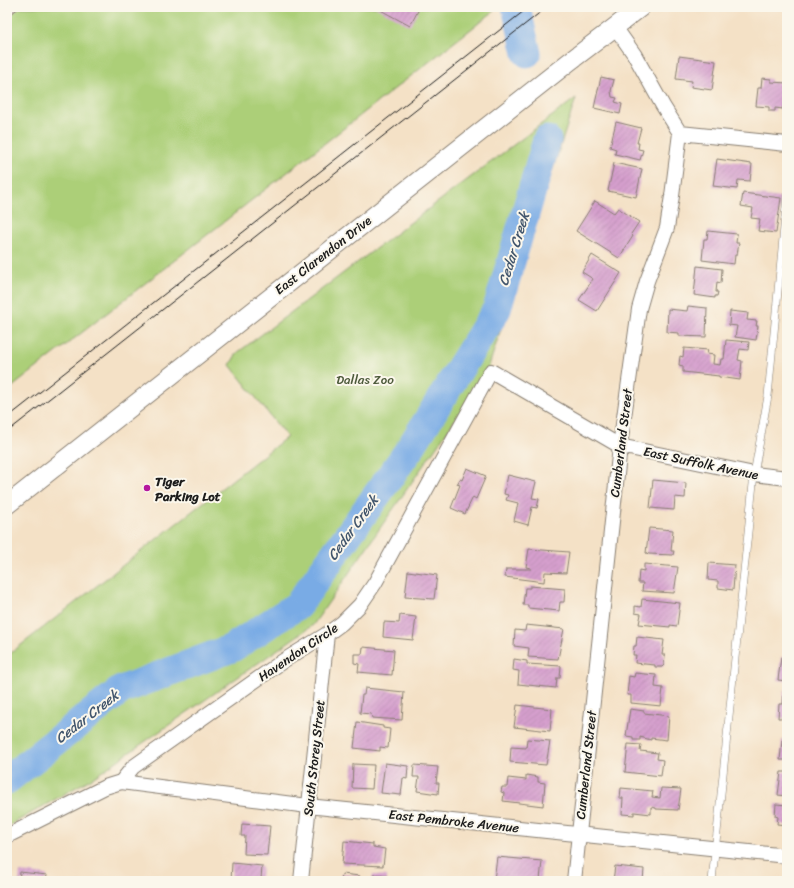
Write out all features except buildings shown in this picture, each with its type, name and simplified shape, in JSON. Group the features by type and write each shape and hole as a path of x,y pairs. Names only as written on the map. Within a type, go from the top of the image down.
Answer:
{"street":[{"name":"East Clarendon Drive","path":"7,505 640,7"},
{"path":"615,27 634,54 680,133 787,144"},
{"name":"Cumberland Street","path":"574,881 620,446 640,309 647,281 666,228 672,196 680,133"},
{"name":"East Suffolk Avenue","path":"491,371 620,446 754,474 787,478"},
{"name":"Havendon Circle","path":"121,782 133,767 283,661 327,634 360,605 375,583 491,371"},
{"name":"South Storey Street","path":"301,881 327,634"},
{"path":"7,836 105,787 121,782"},
{"name":"East Pembroke Avenue","path":"121,782 308,806 787,856"}],"lane":[{"path":"712,881 754,474 768,396 787,196"}],"green space":[{"path":"7,7 493,7 493,12 7,391"},
{"name":"Dallas Zoo","path":"576,98 486,375 313,625 94,777 7,827 7,656 287,437 230,365 237,353"}],"waterway":[{"name":"Cedar Creek","path":"516,7 527,53"},
{"name":"Cedar Creek","path":"7,780 121,690 232,648 298,605 409,450 497,309 547,140"}],"tram line":[{"path":"7,418 529,7"},
{"path":"7,432 547,7"}],"place":[{"name":"Tiger Parking Lot","path":"147,488"}]}
